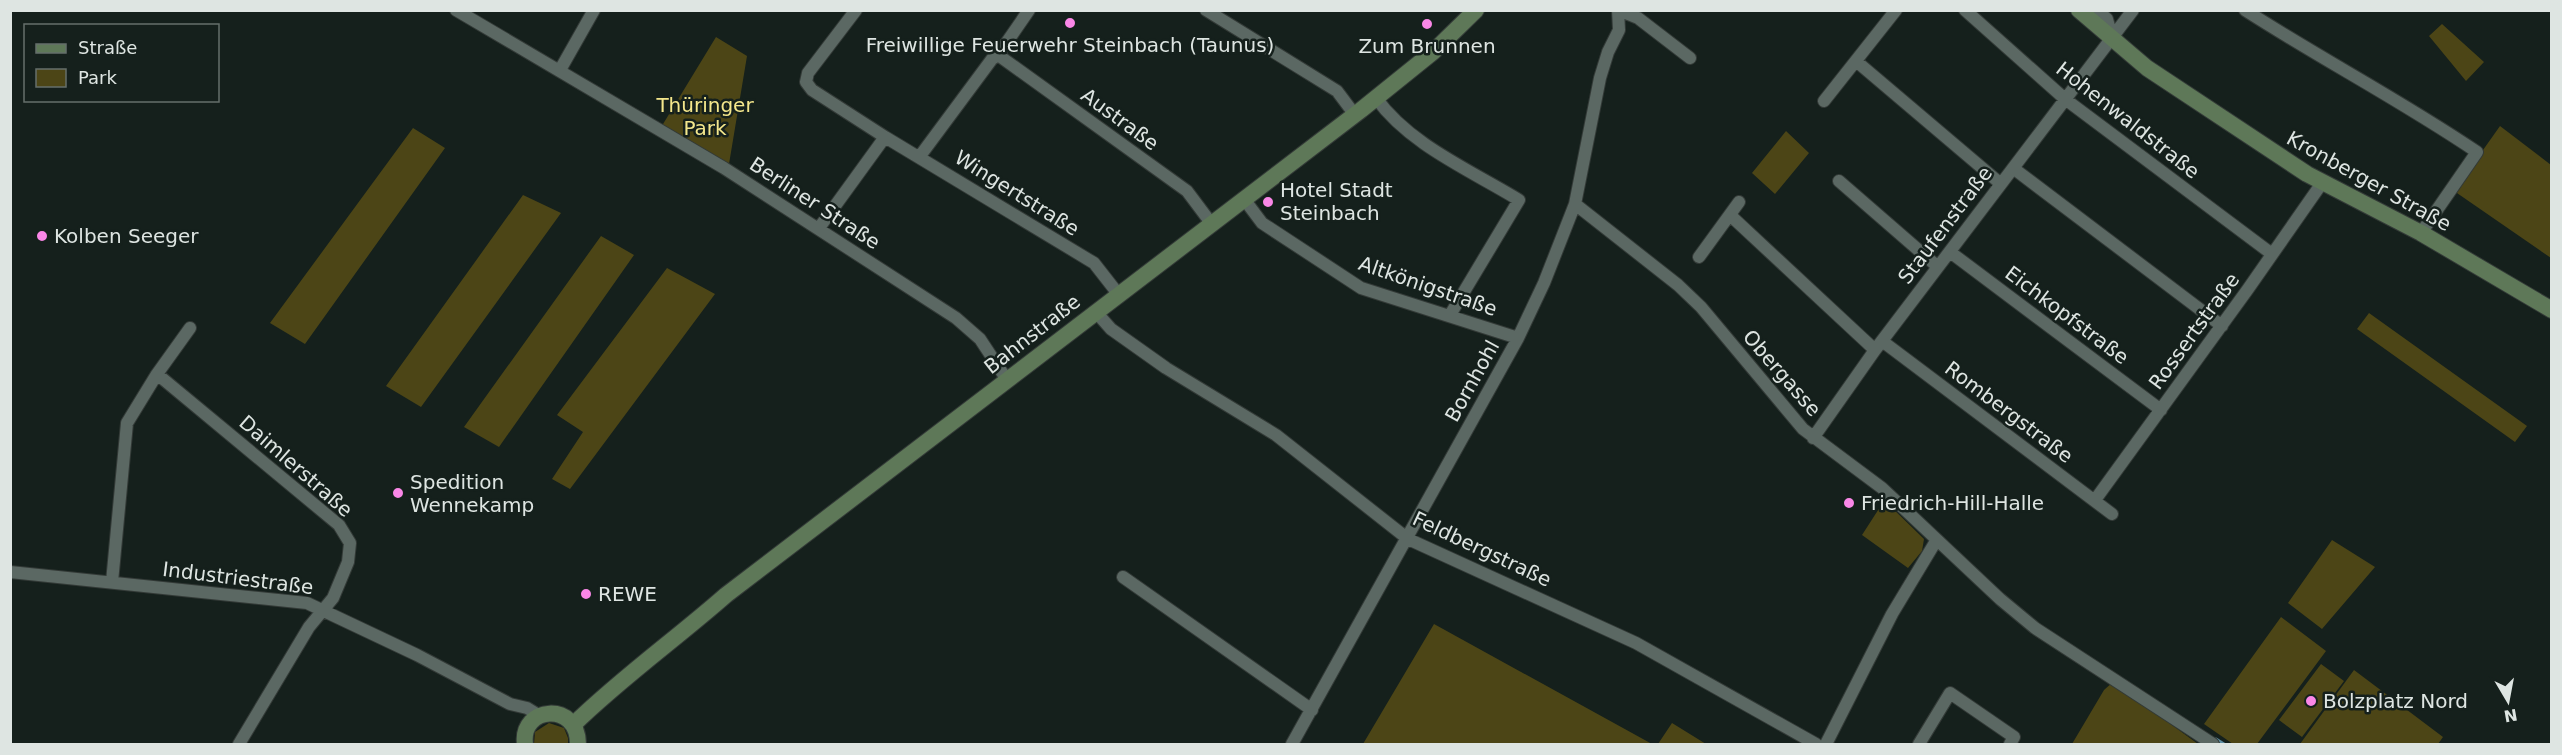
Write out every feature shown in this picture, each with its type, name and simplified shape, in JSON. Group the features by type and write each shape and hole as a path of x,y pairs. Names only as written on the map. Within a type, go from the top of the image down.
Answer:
{"main road":[{"name":"Bahnstraße","path":"568,720 596,694 611,689 647,662 726,595 1355,115 1433,52 1476,10"},
{"name":"Kronberger Straße","path":"2079,10 2147,68 2322,183 2421,233 2552,310"},
{"path":"525,744 525,732 534,721 547,714 568,720 578,735 578,744"}],"street":[{"name":"Berliner Straße","path":"456,10 560,70 819,228 956,318 980,339 1007,380"},
{"path":"560,70 594,10"},
{"name":"Wingertstraße","path":"856,10 808,73 806,82 812,90 885,137 921,156 1094,263 1119,294"},
{"path":"921,156 992,59 998,55 1029,10"},
{"path":"1206,10 1336,91 1355,115"},
{"name":"Bornhohl","path":"1292,744 1518,338 1544,283 1575,204 1600,78 1608,52 1619,30 1618,10 1638,18 1690,58"},
{"path":"1824,101 1896,10"},
{"name":"Hohenwaldstraße","path":"1965,10 2066,99 2272,254"},
{"name":"Kronberger Straße","path":"2097,10 2107,20 2112,39"},
{"path":"2112,39 2133,10"},
{"path":"2245,10 2330,63 2399,101 2477,152 2421,233"},
{"name":"Staufenstraße","path":"1814,438 1879,345 2112,39"},
{"name":"Austraße","path":"998,55 1187,191 1211,223"},
{"path":"1856,61 2001,184"},
{"path":"1376,98 1387,113 1411,135 1519,200 1450,315"},
{"path":"819,228 885,137"},
{"path":"2013,168 2222,326"},
{"path":"1839,181 1938,267"},
{"name":"Rossertstraße","path":"2095,500 2222,326 2322,183"},
{"name":"Altkönigstraße","path":"1244,199 1262,223 1350,282 1518,338"},
{"path":"1699,257 1739,202"},
{"name":"Obergasse","path":"1575,204 1678,285 1701,307 1792,418 1814,438 1882,488 1936,541 2035,628 2213,744"},
{"name":"Rombergstraße","path":"1731,216 1879,345 2112,514"},
{"name":"Eichkopfstraße","path":"1950,252 2161,410"},
{"name":"Feldbergstraße","path":"1096,312 1111,329 1166,368 1276,435 1407,539 1625,638 1816,744"},
{"path":"112,582 127,423 157,374 190,328"},
{"name":"Daimlerstraße","path":"157,374 339,525 350,543 348,562 333,598 309,627 239,744"},
{"path":"1826,744 1892,614 1936,541"},
{"name":"Industriestraße","path":"10,573 297,601 324,609 510,704 527,708 534,721"},
{"path":"1123,577 1312,710"},
{"path":"1919,744 1950,693 2014,737 2010,744"}],"green space":[{"path":"2442,24 2484,62 2466,81 2429,36"},
{"name":"Thüringer Park","path":"716,37 747,56 728,170 660,129"},
{"path":"2500,126 2551,165 2551,258 2454,191"},
{"path":"413,128 445,148 305,344 270,323"},
{"path":"1786,131 1809,153 1775,194 1752,173"},
{"path":"523,195 561,213 421,407 386,386"},
{"path":"601,236 634,255 499,447 464,427"},
{"path":"667,268 715,294 570,489 552,479 583,432 557,415"},
{"path":"2369,313 2527,426 2515,442 2357,329"},
{"path":"1886,502 1924,539 1922,551 1908,568 1862,535 1882,504"},
{"path":"2332,540 2375,567 2322,629 2288,603"},
{"path":"2281,617 2326,651 2257,744 2233,744 2204,724"},
{"path":"1434,624 1652,744 1363,744"},
{"name":"Bolzplatz Nord","path":"2321,664 2344,681 2302,737 2279,720"},
{"path":"2354,670 2443,737 2438,744 2300,744"},
{"path":"2113,682 2198,744 2072,744 2104,690"},
{"path":"549,723 564,728 568,744 534,744 535,732"},
{"path":"1672,723 1706,744 1658,744"}],"waterway":[{"path":"2216,739 2224,744"}],"place":[{"name":"Freiwillige Feuerwehr Steinbach (Taunus)","path":"1070,23"},
{"name":"Zum Brunnen","path":"1427,24"},
{"name":"Hotel Stadt Steinbach","path":"1268,202"},
{"name":"Kolben Seeger","path":"42,236"},
{"name":"Spedition Wennekamp","path":"398,493"},
{"name":"Friedrich-Hill-Halle","path":"1849,503"},
{"name":"REWE","path":"586,594"},
{"name":"Bolzplatz Nord","path":"2311,701"}]}
